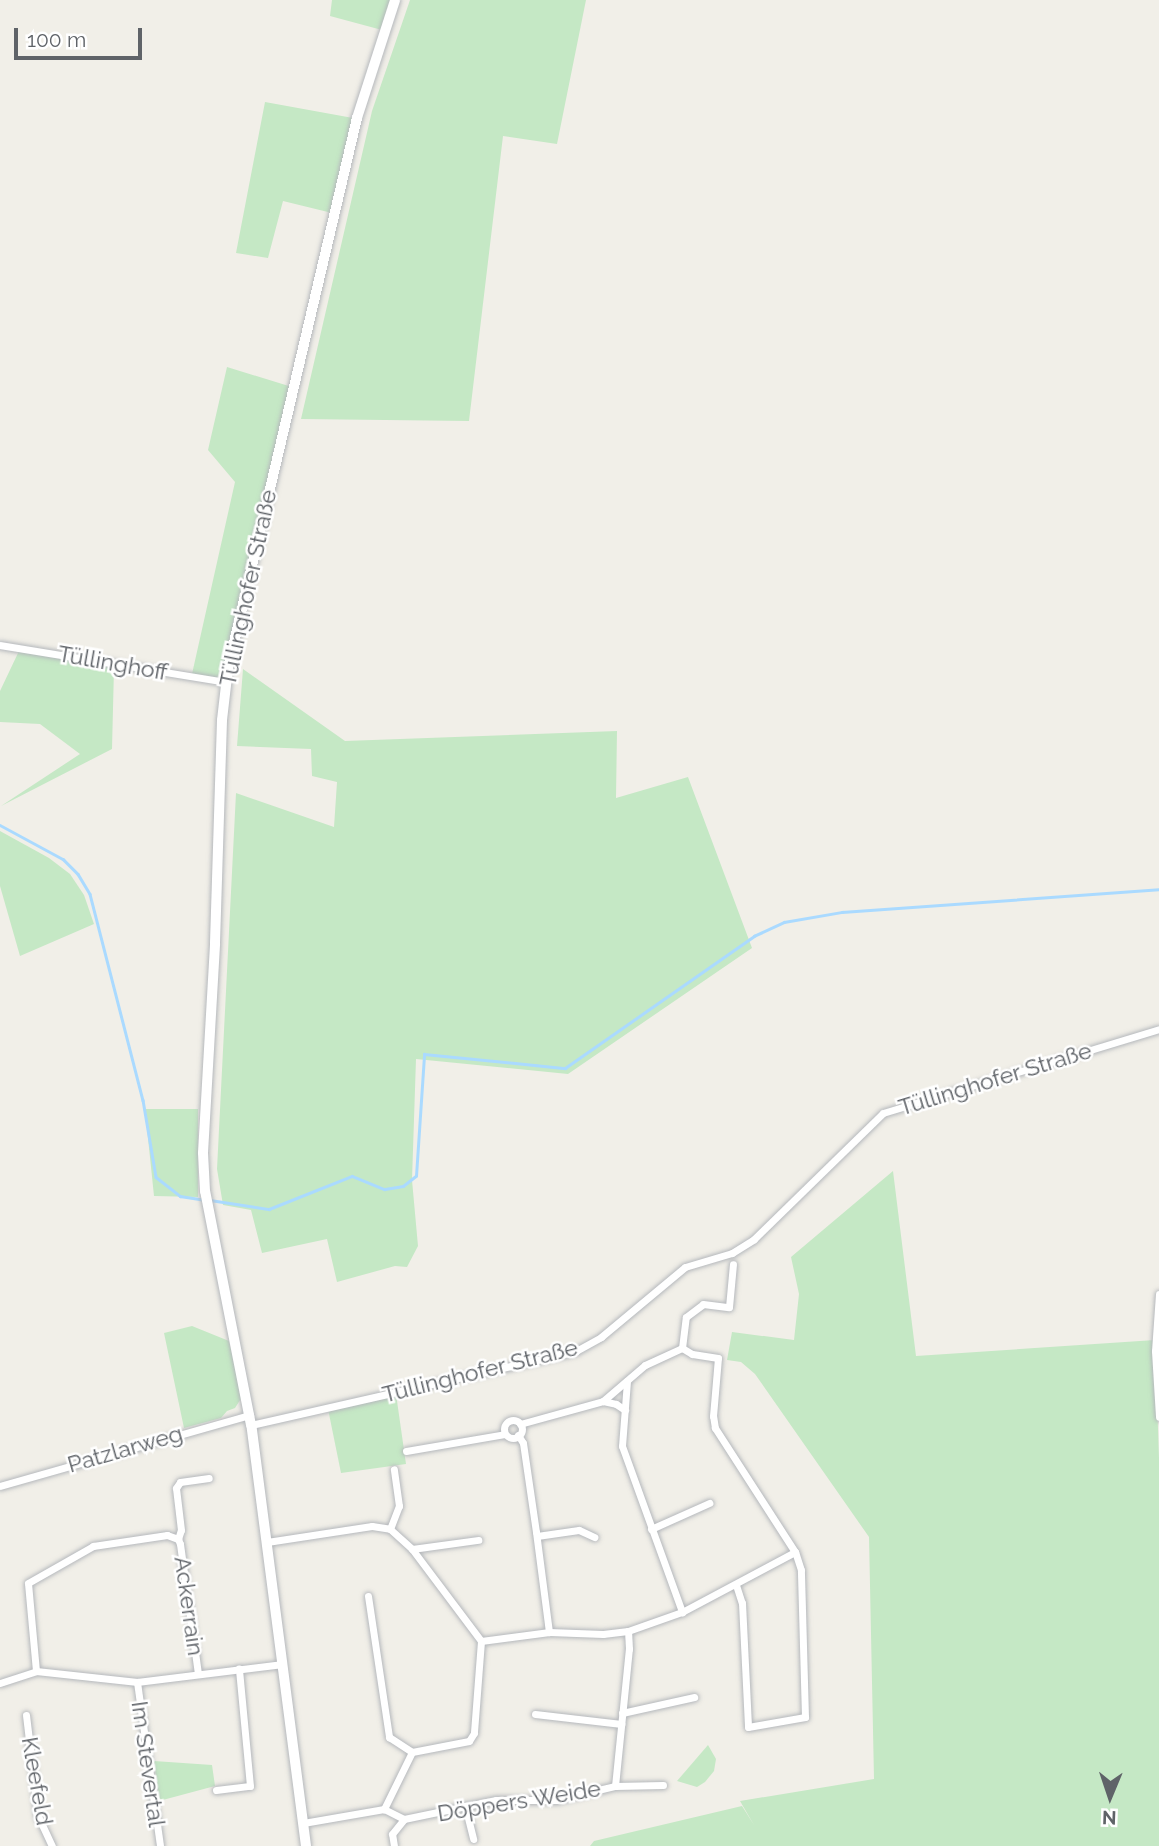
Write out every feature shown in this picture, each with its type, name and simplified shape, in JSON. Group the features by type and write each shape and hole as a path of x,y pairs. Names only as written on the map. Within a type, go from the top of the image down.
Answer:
{"main road":[{"name":"Tüllinghofer Straße","path":"251,1420 207,1208 203,1153 225,682 357,118 395,0"},
{"path":"251,1420 306,1846"}],"street":[{"name":"Tüllinghoff","path":"0,645 225,682"},
{"name":"Tüllinghofer Straße","path":"251,1420 576,1351 601,1336 685,1267 732,1253 754,1239 883,1113 1159,1029"},
{"path":"682,1348 686,1317 702,1304 729,1307 733,1264"},
{"path":"1159,1294 1155,1351 1159,1417"},
{"path":"520,1424 603,1401 645,1364 682,1348"},
{"path":"682,1348 692,1354 718,1358 713,1416 715,1428 795,1552 801,1570 805,1717 748,1727 741,1603 736,1585"},
{"path":"628,1381 622,1446 682,1612"},
{"path":"603,1401 616,1404 625,1410"},
{"name":"Patzlarweg","path":"0,1486 251,1420"},
{"path":"505,1434 507,1422 515,1420 520,1424"},
{"path":"520,1424 519,1435 523,1443 549,1632"},
{"path":"406,1451 505,1434 511,1437 519,1435"},
{"path":"390,1529 399,1506 394,1469"},
{"name":"Ackerrain","path":"198,1674 178,1539 181,1530 176,1489 180,1482 209,1478"},
{"path":"650,1529 709,1503"},
{"path":"267,1542 372,1526 390,1529 412,1549 481,1641 474,1733 469,1741 412,1752 389,1737 368,1596"},
{"path":"537,1536 579,1530 594,1537"},
{"name":"Ackerrain","path":"36,1671 28,1583 93,1546 167,1535 178,1539"},
{"path":"412,1549 478,1540"},
{"path":"481,1641 549,1632 603,1634 628,1631 682,1612 795,1552"},
{"name":"Döppers Weide","path":"615,1786 629,1649 628,1631"},
{"path":"0,1683 36,1671 137,1682 283,1664"},
{"path":"216,1790 250,1786 239,1669"},
{"name":"Im Stevertal","path":"137,1682 160,1846"},
{"path":"622,1713 694,1697"},
{"path":"535,1714 621,1724"},
{"name":"Kleefeld","path":"26,1715 38,1816 52,1846"},
{"path":"303,1823 384,1809 412,1752"},
{"name":"Döppers Weide","path":"384,1809 404,1819 511,1798 556,1800 615,1786 663,1784"},
{"path":"465,1806 473,1839"},
{"path":"394,1846 392,1834 404,1819"}],"green space":[{"path":"332,0 393,0 382,30 330,16"},
{"path":"410,0 586,0 557,144 503,136 469,421 301,419 372,111"},
{"path":"265,102 353,118 332,213 283,201 268,258 236,253"},
{"path":"227,367 292,387 223,679 192,674 235,482 208,450"},
{"path":"19,651 114,668 112,749 1,806 80,754 40,724 0,722 0,691"},
{"path":"243,669 345,741 617,731 616,798 688,777 752,948 568,1074 416,1059 412,1180 418,1246 407,1267 395,1266 337,1282 327,1239 262,1253 251,1210 223,1205 217,1169 236,793 334,827 337,782 312,776 311,749 237,746"},
{"path":"0,831 49,858 70,874 84,895 94,924 20,956 0,886"},
{"path":"145,1109 198,1109 198,1197 154,1196"},
{"path":"893,1171 916,1356 1155,1340 1159,1458 1159,1846 590,1846 594,1841 742,1806 754,1825 740,1801 874,1779 869,1537 755,1374 741,1362 727,1360 732,1332 794,1340 799,1294 791,1257"},
{"path":"192,1326 229,1341 242,1397 235,1408 227,1411 221,1418 184,1428 164,1333"},
{"path":"396,1394 406,1464 341,1473 328,1409"},
{"path":"708,1745 716,1759 714,1771 705,1782 697,1787 677,1781"},
{"path":"154,1761 212,1765 215,1786 159,1801"}],"waterway":[{"path":"0,825 63,859 78,874 90,894 143,1100 156,1177 180,1196 204,1200"},
{"path":"210,1200 269,1209 352,1176 385,1189 403,1186 416,1176 424,1054 565,1068 754,936 784,922 842,912 1159,889"}]}
